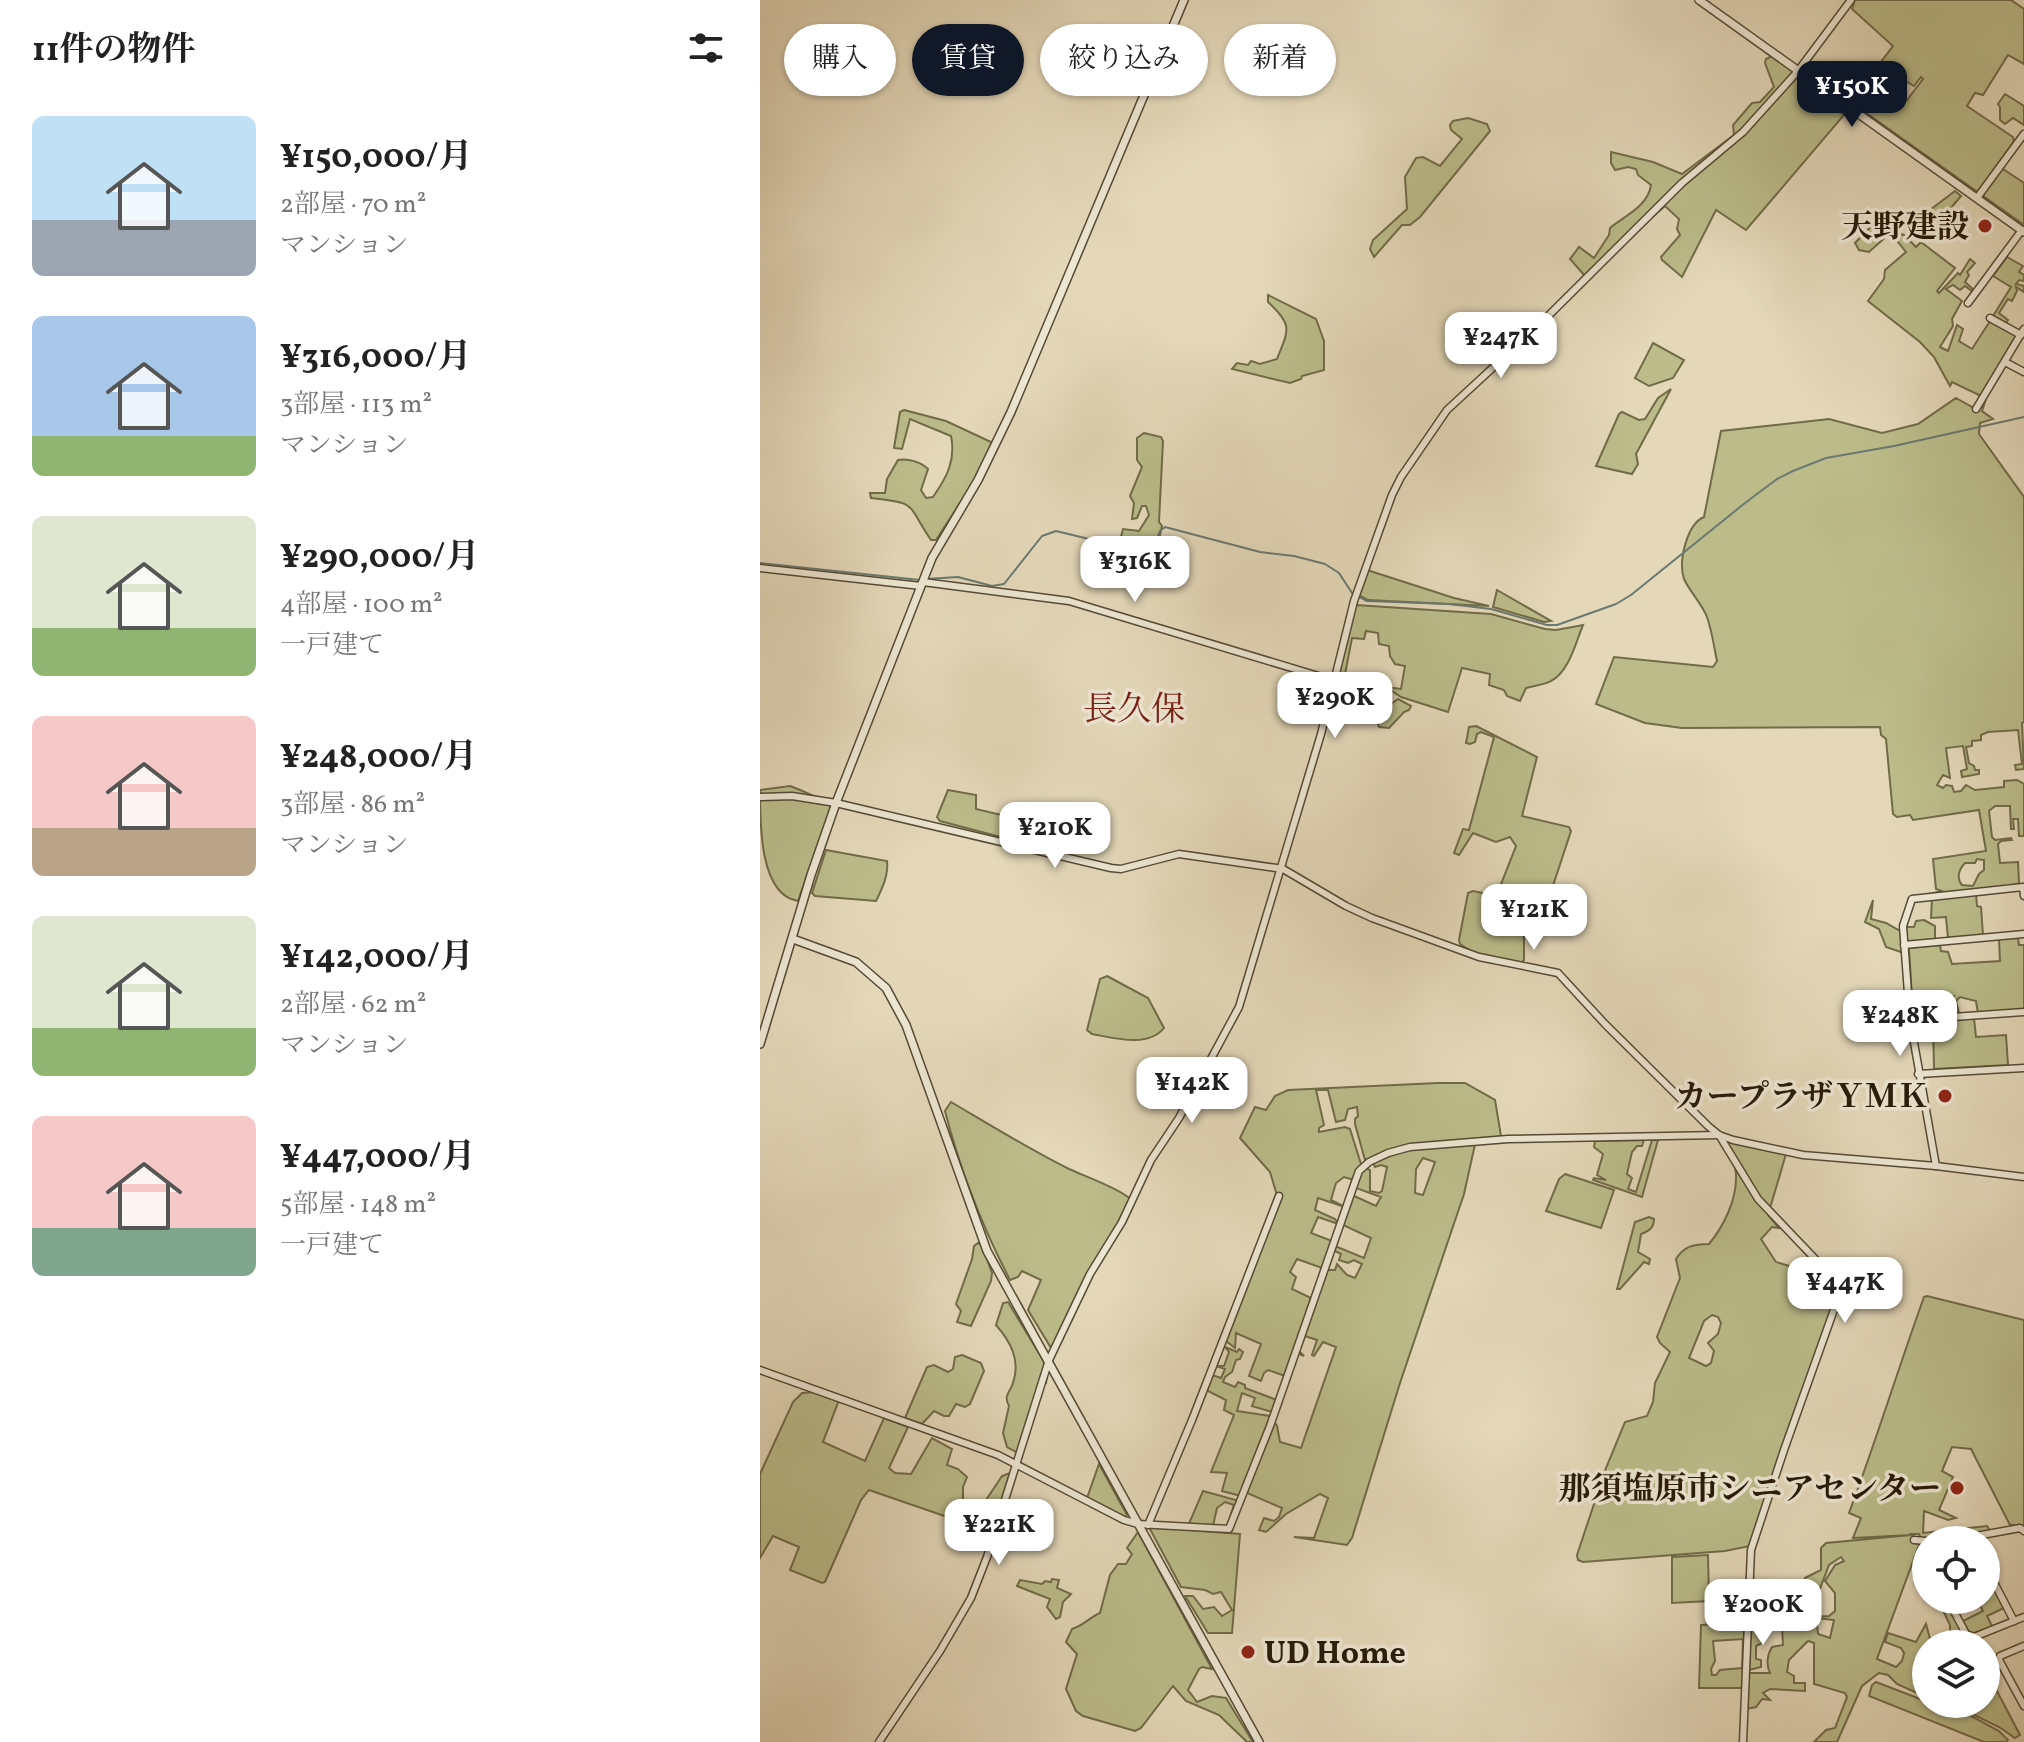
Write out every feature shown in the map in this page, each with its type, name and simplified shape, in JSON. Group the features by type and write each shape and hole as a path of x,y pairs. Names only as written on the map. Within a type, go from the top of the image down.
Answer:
{"street":[{"path":"760,1044 836,803 922,584 943,537 978,480 1011,412 1184,0"},
{"path":"1699,0 2023,231 1968,303"},
{"path":"879,1742 940,1651 971,1598 1049,1360 1090,1274 1122,1222 1151,1160 1179,1118 1239,1007 1283,869 1354,601 1392,495 1431,431 1466,391 1538,326 1682,183 1743,132 1798,71 1851,0"},
{"path":"1977,198 2024,134"},
{"path":"1976,409 2022,332 1990,318"},
{"path":"2005,362 2024,372"},
{"path":"760,568 1069,601 1335,681"},
{"path":"760,797 792,796 836,803 1111,868 1132,867 1179,854 1283,869 1372,918 1490,960 1558,973 1605,1024 1719,1135 1758,1199 1840,1285 1841,1290 1751,1550 1743,1742"},
{"path":"1936,1166 1910,1020 1903,926 1912,899 2023,887 2024,896"},
{"path":"1904,945 2024,934"},
{"path":"793,939 856,962 886,988 906,1025 987,1251 1259,1742"},
{"path":"1910,1020 2024,1012"},
{"path":"1918,1074 2024,1068"},
{"path":"760,1370 1017,1463 1124,1520 1148,1525 1229,1529 1270,1426 1359,1171 1388,1153 1410,1147 1494,1140 1719,1135 1767,1149 1803,1155 2024,1177"},
{"path":"1148,1525 1279,1196"},
{"path":"2000,1533 2020,1528 2024,1531"},
{"path":"2000,1594 2014,1621"},
{"path":"1955,1614 1966,1634 1974,1637 2024,1617"},
{"path":"2024,1646 2000,1656 1999,1660 2024,1706"}],"green space":[{"path":"1855,0 2011,0 2024,9 2024,64 2008,55 1983,95 1975,93 1967,106 2013,137 2014,141 1999,163 2000,167 2024,183 2024,225 1841,95 1822,69 1824,67 1855,92 1893,46 1852,9","holes":["1886,70 1914,86 1921,77 1923,79 1907,100 1895,92 1894,79 1887,87 1879,82"]},
{"path":"1772,56 1798,74 1800,82 1844,115 1746,230 1716,210 1682,277 1661,257 1680,235 1677,229 1679,219 1665,206 1585,276 1570,259 1579,247 1594,258 1609,235 1610,228 1646,199 1651,185 1638,175 1636,169 1615,170 1611,152 1653,162 1682,174 1734,135 1733,125 1752,103 1760,102 1774,87 1765,63"},
{"path":"2005,94 2024,106 2024,125 2013,118 2005,124 2000,120 1998,104"},
{"path":"1468,118 1487,124 1490,131 1420,217 1410,225 1402,225 1374,257 1370,249 1373,240 1407,209 1405,177 1416,158 1423,157 1440,166 1462,139 1451,130 1450,125 1453,121"},
{"path":"1955,191 1961,196 1934,228 1922,216"},
{"path":"1880,217 1892,227 1897,227 1869,252 1859,250 1855,243"},
{"path":"1896,233 1904,235 1916,247 1921,242 1955,268 1937,291 1939,293 1958,273 1960,275 1970,259 1975,263 1967,272 1969,275 1965,282 1973,292 1965,286 1960,290 1953,285 1946,289 1962,301 1952,319 1953,326 1940,347 1948,351 1957,325 1963,329 1959,341 1972,349 1990,321 2016,336 1981,396 1952,382 1950,386 1934,357 1920,342 1868,301 1884,279 1885,270 1906,252 1894,237"},
{"path":"2007,257 2023,266 2019,272 2024,275 2024,281 2019,280 2016,284 2024,286 2024,292 2016,287 2012,301 2008,299 1999,313 2008,320 2006,323 1993,316 2011,287 1993,276"},
{"path":"1268,295 1316,319 1324,341 1324,370 1290,383 1232,369 1237,363 1248,365 1251,361 1260,364 1277,359 1286,328 1282,316 1268,302"},
{"path":"1653,343 1684,360 1673,378 1649,386 1635,378"},
{"path":"1671,389 1636,454 1638,464 1632,474 1596,466 1619,414 1622,412 1639,420 1645,419 1658,398"},
{"path":"1956,398 1974,408 1985,402 1982,411 1993,419 1980,423 1979,434 2024,497 2024,769 2016,770 2015,765 2022,764 2018,730 1988,732 1981,735 1981,740 1972,741 1972,746 1966,747 1969,763 1979,770 1979,774 1962,777 1961,771 1967,769 1963,746 1946,748 1950,778 1943,775 1937,785 1943,788 1952,786 1954,792 1961,791 1966,785 1975,790 2004,787 2004,781 2017,780 2024,784 2024,836 2019,836 2018,819 2013,819 2014,829 2011,829 2010,806 1995,806 1989,811 1992,837 1995,840 2012,840 1998,844 2000,863 2018,862 2019,883 1920,896 1942,891 1936,889 1933,859 1986,851 1979,810 1913,820 1910,815 1897,817 1893,814 1886,739 1881,735 1880,727 1682,728 1645,723 1596,704 1614,657 1713,667 1717,661 1707,617 1684,579 1682,563 1689,535 1704,517 1721,431 1829,419 1882,433 1918,424","holes":["1977,859 1984,860 1984,870 1973,886 1962,885 1959,877 1963,865 1975,863"]},
{"path":"904,410 946,421 992,445 973,483 936,540 931,540 909,507 897,501 871,498 870,493 885,493 887,479 898,460 914,461 928,469 921,490 926,498 933,497 949,468 951,436 910,419 902,449 894,448 900,412"},
{"path":"1144,433 1161,437 1163,441 1159,522 1162,526 1156,552 1151,556 1118,548 1123,529 1139,531 1149,515 1146,506 1142,506 1137,518 1132,519 1134,503 1130,496 1142,467 1137,460 1137,438"},
{"path":"1367,570 1489,606 1368,600 1359,595"},
{"path":"1497,590 1551,621 1544,622 1493,607"},
{"path":"1356,605 1491,614 1556,630 1583,625 1563,671 1548,682 1526,688 1520,701 1507,696 1504,690 1489,685 1490,674 1462,668 1448,712 1401,697 1386,687 1401,689 1405,666 1395,664 1389,646 1379,644 1378,633 1366,631 1364,639 1352,638 1345,674 1370,678 1369,681 1338,678"},
{"path":"1383,692 1388,706 1398,699 1411,706 1389,728 1379,727 1377,721 1330,708 1335,702 1335,708 1356,712 1358,706 1363,714 1377,717"},
{"path":"1476,726 1537,757 1522,816 1569,827 1571,831 1542,919 1528,915 1524,923 1524,960 1521,963 1481,955 1460,944 1459,940 1468,893 1487,894 1501,884 1516,846 1510,837 1496,842 1473,833 1459,855 1454,853 1463,829 1469,830 1494,737 1481,732 1477,734 1475,742 1466,743 1469,727"},
{"path":"790,786 828,801 831,807 798,901 785,896 776,886 769,873 762,839 760,790"},
{"path":"948,790 976,795 976,809 1010,817 1015,830 1012,840 940,821 937,817"},
{"path":"826,850 887,861 886,876 876,901 815,896 812,893"},
{"path":"1976,894 1977,906 1981,907 1983,935 1948,938 1946,917 1931,918 1932,899"},
{"path":"1873,900 1871,919 1900,931 1901,952 1886,947 1879,929 1865,922"},
{"path":"1924,920 1935,926 1935,941 1906,942 1906,927 1914,927 1916,921"},
{"path":"2018,938 2019,945 2024,945 2024,1011 1978,1013 1976,1001 1960,997 1956,1001 1959,1013 1955,1014 1954,996 1929,997 1928,1001 1934,1003 1935,1015 1913,1014 1909,948 1940,945 1941,951 1948,952 1952,964 2000,961 1999,939"},
{"path":"1107,976 1148,998 1164,1028 1140,1040 1092,1034 1087,1030 1100,979"},
{"path":"1974,1018 1976,1037 2006,1035 2008,1065 1934,1069 1933,1023"},
{"path":"1465,1083 1495,1100 1501,1136 1476,1140 1464,1194 1352,1538 1347,1545 1294,1537 1314,1538 1328,1498 1320,1494 1286,1514 1266,1532 1259,1530 1264,1518 1274,1521 1282,1508 1247,1493 1253,1475 1241,1496 1222,1491 1227,1473 1211,1472 1234,1415 1224,1410 1226,1400 1206,1390 1212,1375 1221,1378 1225,1369 1216,1366 1224,1366 1229,1352 1225,1347 1243,1352 1223,1382 1235,1387 1238,1382 1245,1388 1277,1400 1272,1412 1252,1406 1255,1398 1242,1393 1237,1411 1270,1416 1277,1426 1280,1442 1301,1448 1336,1347 1323,1342 1314,1356 1317,1340 1305,1336 1299,1351 1304,1356 1297,1353 1326,1270 1335,1270 1337,1264 1347,1275 1355,1278 1362,1264 1354,1260 1348,1263 1339,1260 1341,1254 1333,1250 1335,1246 1364,1258 1371,1238 1343,1225 1352,1195 1376,1206 1381,1197 1356,1188 1362,1172 1366,1168 1370,1170 1370,1191 1379,1193 1387,1167 1375,1167 1373,1163 1405,1150 1398,1147 1365,1160 1355,1124 1357,1107 1348,1109 1345,1120 1336,1122 1328,1090 1316,1090 1324,1125 1319,1132 1345,1127 1350,1129 1361,1164 1354,1180 1344,1177 1336,1183 1331,1200 1345,1207 1318,1198 1315,1210 1335,1219 1338,1224 1318,1217 1311,1233 1332,1241 1322,1268 1297,1259 1290,1272 1296,1277 1292,1289 1311,1298 1285,1376 1268,1370 1261,1381 1249,1376 1261,1344 1236,1333 1235,1348 1226,1341 1279,1202 1270,1172 1240,1138 1255,1107 1266,1110 1275,1096 1288,1090","holes":["1423,1158 1435,1162 1423,1195 1415,1193 1416,1169"]},
{"path":"951,1102 1039,1153 1130,1199 1054,1347 1051,1348 1028,1310 1041,1280 1022,1271 1010,1280 981,1218 945,1111"},
{"path":"1727,1135 1786,1154 1768,1215 1779,1228 1772,1227 1761,1239 1776,1262 1793,1267 1805,1285 1821,1270 1837,1286 1838,1292 1750,1546 1725,1551 1583,1562 1578,1560 1577,1555 1625,1422 1647,1416 1653,1402 1655,1383 1670,1352 1657,1337 1680,1278 1676,1259 1690,1247 1709,1244 1732,1203 1736,1171 1724,1139","holes":["1712,1315 1718,1317 1721,1323 1718,1334 1708,1343 1714,1351 1711,1363 1706,1366 1689,1358 1704,1321"]},
{"path":"1644,1140 1642,1146 1637,1146 1632,1152 1627,1174 1632,1178 1628,1189 1636,1192 1652,1140 1658,1140 1642,1197 1593,1180 1606,1180 1597,1175 1603,1154 1594,1147 1595,1141"},
{"path":"1565,1174 1614,1190 1601,1228 1546,1211 1559,1179"},
{"path":"1649,1217 1654,1219 1653,1225 1641,1234 1638,1252 1650,1259 1649,1264 1644,1262 1617,1289 1635,1222"},
{"path":"978,1243 982,1245 992,1273 971,1326 957,1322 961,1311 956,1304 974,1246"},
{"path":"1924,1297 2024,1320 2024,1525 2010,1525 1971,1449 1952,1447 1942,1471 1953,1477 1939,1510 1956,1518 1948,1520 1924,1511 1923,1526 1912,1526 1912,1564 1877,1659 1896,1667 1902,1661 1904,1653 1901,1648 1885,1642 1888,1633 1912,1641 1912,1691 1897,1684 1888,1675 1879,1673 1862,1686 1837,1742 1814,1742 1826,1730 1835,1728 1847,1697 1845,1693 1814,1684 1814,1643 1808,1641 1789,1660 1787,1672 1794,1676 1794,1683 1805,1683 1805,1691 1770,1689 1763,1693 1770,1700 1762,1699 1756,1707 1746,1709 1749,1673 1770,1673 1770,1650 1783,1645 1782,1626 1770,1626 1763,1634 1762,1643 1756,1646 1756,1659 1761,1660 1761,1667 1749,1670 1751,1623 1759,1620 1814,1622 1818,1634 1830,1638 1834,1620 1809,1617 1829,1616 1835,1611 1835,1593 1825,1581 1835,1565 1844,1561 1841,1557 1829,1565 1818,1594 1807,1598 1809,1612 1804,1614 1805,1578 1821,1570 1821,1548 1826,1543 1911,1535 1853,1538 1861,1518 1849,1513"},
{"path":"1008,1302 1048,1368 1046,1383 1043,1384 1023,1450 1016,1452 1007,1447 1003,1433 1009,1406 1007,1397 1015,1375 1015,1359 1010,1344 996,1325 1003,1303"},
{"path":"962,1355 981,1363 984,1371 970,1404 965,1407 956,1404 949,1416 934,1411 922,1424 905,1418 927,1367 934,1365 948,1372 953,1369 955,1357"},
{"path":"815,1392 839,1400 823,1442 865,1461 884,1418 908,1427 889,1468 895,1473 911,1474 932,1438 952,1449 947,1465 967,1477 963,1500 980,1509 1002,1476 1010,1473 992,1530 869,1490 861,1500 825,1582 790,1570 799,1547 773,1536 760,1558 760,1474 793,1402 802,1393"},
{"path":"1099,1464 1127,1515 1125,1518 1087,1498"},
{"path":"1203,1491 1236,1500 1238,1503 1227,1526 1234,1505 1225,1502 1217,1508 1213,1526 1188,1526"},
{"path":"1150,1529 1240,1534 1232,1633 1208,1633 1185,1596 1193,1596 1203,1609 1214,1607 1222,1616 1232,1610 1221,1592 1213,1594 1181,1587"},
{"path":"1138,1532 1212,1669 1199,1669 1188,1690 1197,1702 1212,1696 1226,1698 1253,1742 1247,1742 1219,1715 1186,1701 1173,1686 1141,1728 1135,1731 1083,1716 1076,1711 1066,1689 1077,1654 1066,1642 1072,1629 1100,1613 1110,1575 1118,1564 1126,1564 1132,1554 1127,1548"},
{"path":"1708,1555 1709,1601 1672,1603 1672,1557"},
{"path":"1052,1579 1059,1580 1057,1588 1071,1594 1063,1602 1060,1617 1056,1619 1047,1607 1050,1599 1017,1586 1020,1580 1042,1584"},
{"path":"1945,1614 1955,1614 1964,1630 1950,1630"},
{"path":"1977,1614 1991,1614 1987,1616 1992,1626 1997,1625 1984,1630 1968,1630 1963,1621"},
{"path":"1742,1624 1745,1636 1743,1687 1699,1688 1701,1625","holes":["1743,1639 1742,1668 1720,1670 1712,1675 1715,1661 1713,1641"]},
{"path":"1876,1682 1912,1696 1912,1713 1869,1696"},
{"path":"2000,1697 2020,1735 2015,1738 1980,1718 2000,1718"},
{"path":"1924,1718 1975,1718 1999,1731 2008,1740 1984,1742"}],"waterway":[{"path":"926,579 958,577 992,586 1004,584 1042,536 1056,531 1151,554 1160,531 1165,527 1260,552 1325,564 1339,573 1352,593 1367,601 1491,609 1557,625 1616,604 1631,595 1745,503 1793,471 1826,458 2024,417"},
{"path":"760,563 920,580"}],"place":[{"name":"天野建設","path":"1985,226"},
{"name":"カープラザＹＭＫ","path":"1945,1096"},
{"name":"那須塩原市シニアセンター","path":"1957,1488"},
{"name":"UD Home","path":"1248,1652"}],"district":[{"name":"長久保","path":"1134,708"}]}
